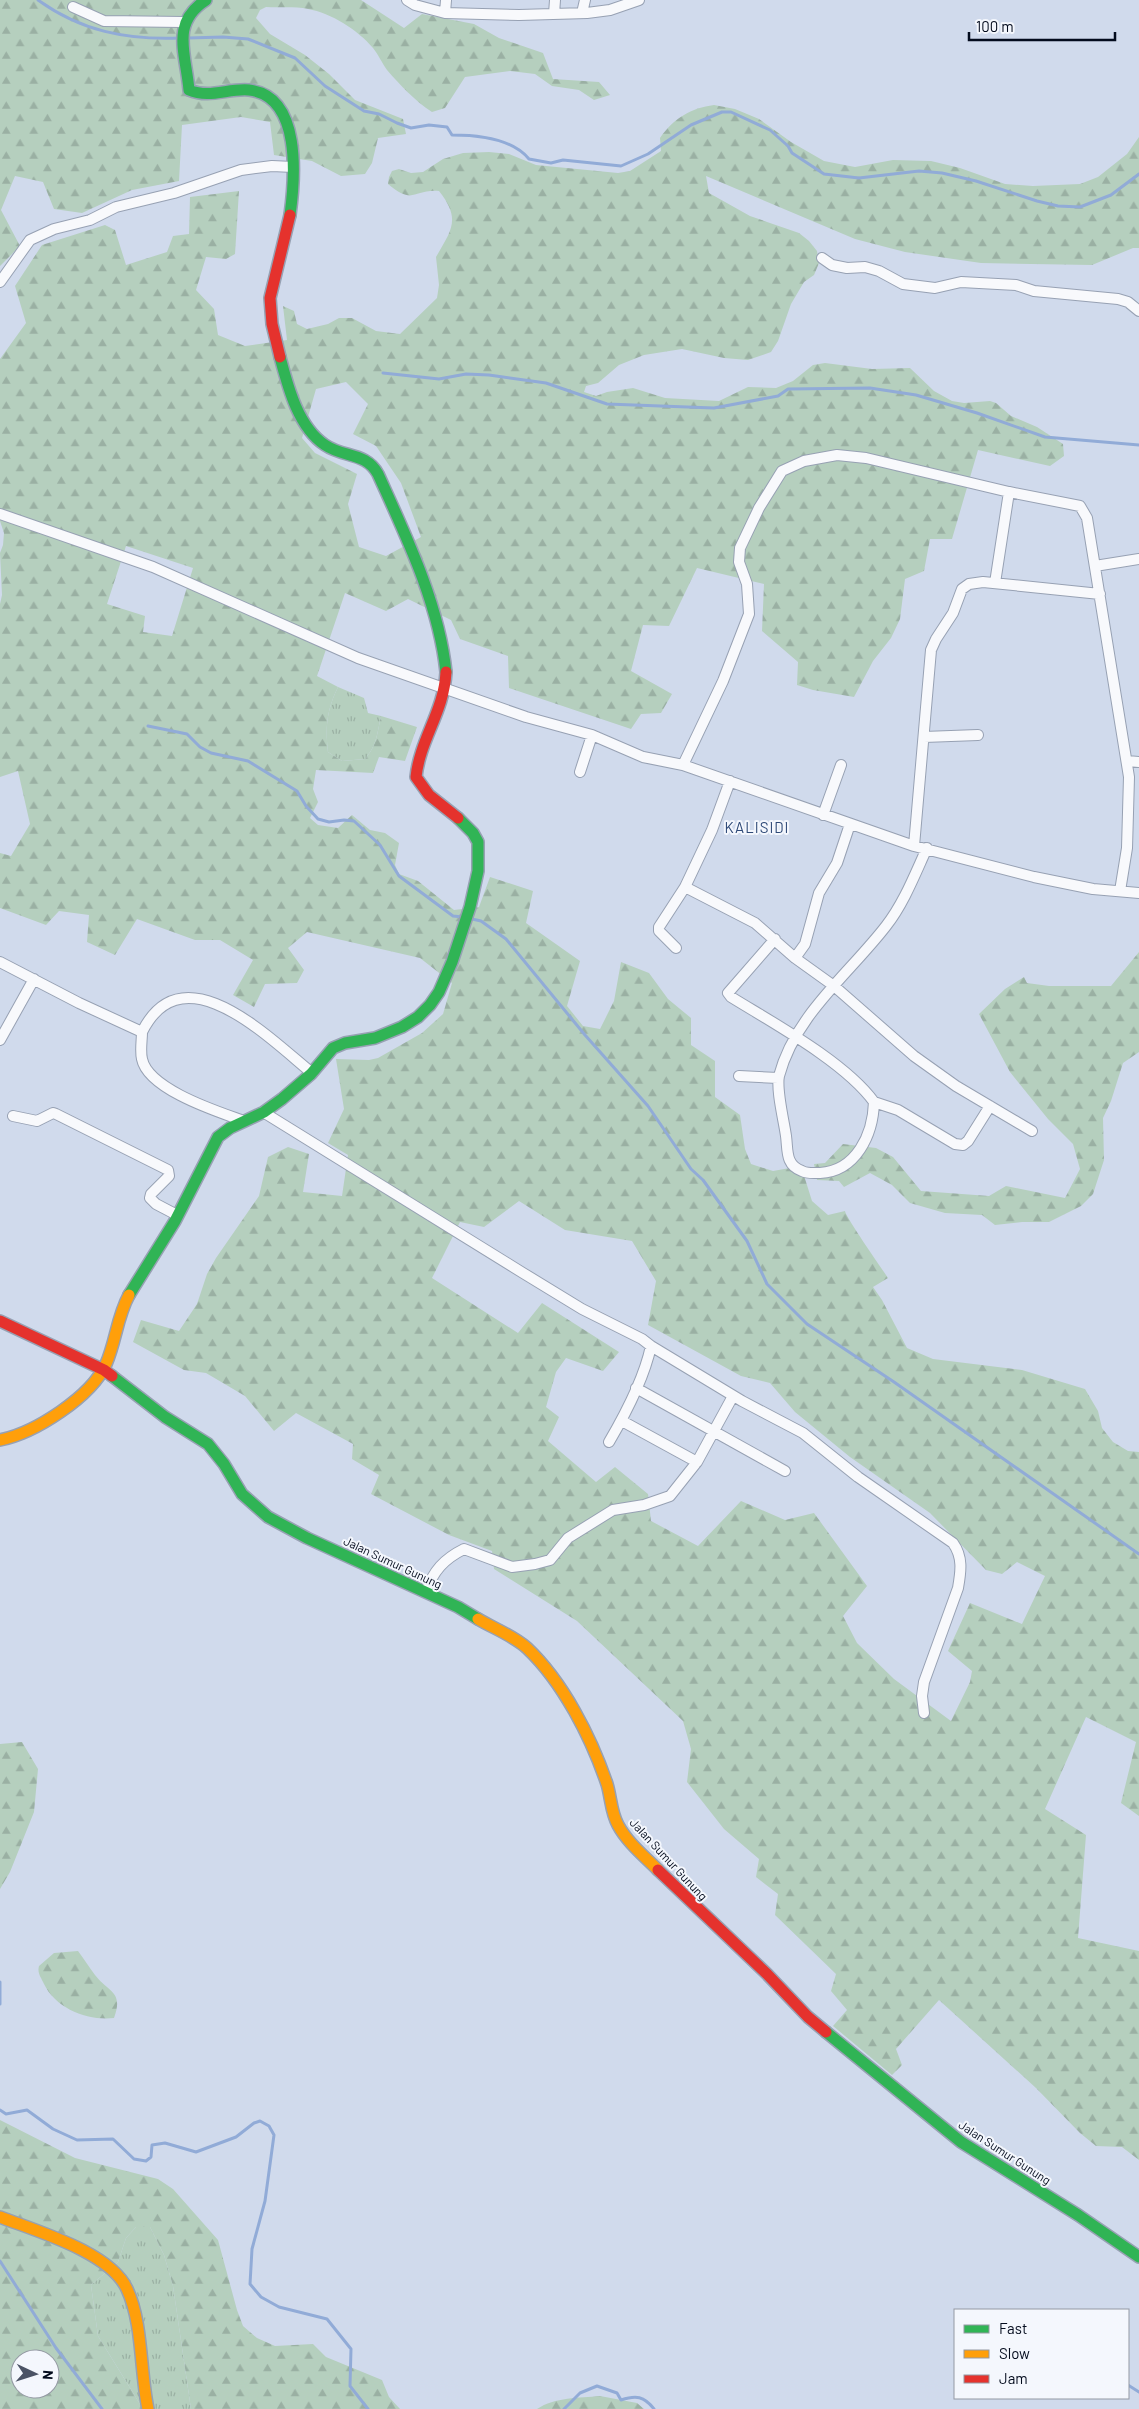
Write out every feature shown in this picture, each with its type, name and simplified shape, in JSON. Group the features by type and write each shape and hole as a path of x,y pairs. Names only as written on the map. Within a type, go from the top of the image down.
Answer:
{"street":[{"path":"0,1440 13,1437 65,1409 93,1384 104,1370 123,1307 177,1215 217,1138 241,1120 263,1112 312,1073 327,1053 334,1048 343,1043 380,1037 427,1010 449,976 472,904 479,851 477,840 469,829 424,791 416,777 421,749 442,704 446,688 444,660 437,627 397,520 376,472 371,464 363,458 332,449 314,436 306,425 284,377 272,322 270,292 274,269 288,226 293,146 290,130 280,109 269,98 256,90 193,94 189,90 182,33 192,9 206,0"},
{"path":"407,0 415,5 445,13 554,14 610,10 639,0"},
{"path":"445,13 446,0"},
{"path":"554,14 555,0"},
{"path":"582,13 584,0"},
{"path":"72,7 104,21 182,33"},
{"path":"0,282 30,240 54,229 90,220 116,208 174,193 241,170 272,166 292,167"},
{"path":"822,258 832,265 847,268 865,268 879,272 903,284 935,288 960,282 1016,285 1034,291 1118,299 1128,302 1139,311"},
{"path":"683,765 723,681 749,614 748,584 739,562 740,548 759,508 782,471 804,460 837,455 866,458 1009,492 1080,506 1087,518 1127,762 1129,818 1127,848 1120,891"},
{"path":"995,583 1009,492"},
{"path":"0,514 153,567 358,658 526,716 592,735 643,757 683,765 914,846 1034,877 1093,889 1139,893"},
{"path":"1095,566 1139,559"},
{"path":"914,846 932,645 949,621 965,585 995,583 1100,594"},
{"path":"580,772 592,735"},
{"path":"924,737 978,735"},
{"path":"1127,762 1139,762"},
{"path":"823,815 841,765"},
{"path":"676,948 659,931 659,926 685,887 712,830 730,781"},
{"path":"795,958 805,944 819,893 837,863 850,824"},
{"path":"874,1102 862,1145 847,1166 833,1172 809,1174 794,1166 788,1158 778,1078 794,1036 887,924 911,884 927,848"},
{"path":"685,887 755,923 795,958 834,986 914,1056 956,1086 1032,1131"},
{"path":"775,939 728,993 731,997 794,1036 843,1070 874,1102 898,1110 958,1145 968,1142 990,1106"},
{"path":"0,962 79,1004 142,1032"},
{"path":"0,1040 34,980"},
{"path":"241,1120 197,1104 150,1075 142,1060 142,1032 146,1024 163,1006 178,997 193,997 227,1008 312,1073"},
{"path":"740,1076 778,1078"},
{"path":"263,1112 523,1273 651,1346 733,1396 803,1433 858,1477 953,1543 959,1552 961,1572 958,1588 924,1682 922,1696 924,1713"},
{"path":"14,1116 37,1121 53,1113 56,1114 168,1170 169,1176 151,1194 150,1198 156,1204 177,1215"},
{"name":"Jalan Sumur Gunung","path":"0,1321 104,1370 165,1417 208,1444 224,1464 242,1494 268,1517 307,1538 458,1607 525,1646 538,1657 560,1687 593,1750 607,1785 617,1824 634,1846 693,1905 767,1974 808,2017 961,2142 1078,2215 1139,2257"},
{"path":"609,1442 622,1421 648,1361 651,1346"},
{"path":"636,1388 785,1471"},
{"path":"426,1592 437,1568 450,1556 464,1548 512,1567 535,1564 550,1560 568,1538 613,1510 644,1505 670,1496 697,1462 733,1396"},
{"path":"622,1421 697,1462"},
{"path":"0,2217 84,2252 104,2264 118,2276 126,2288 134,2318 148,2409"}],"green space":[{"path":"0,0 361,0 404,28 422,14 474,24 499,38 543,53 553,79 599,82 610,95 594,100 579,90 552,86 535,74 510,71 465,77 445,108 432,112 397,81 367,41 344,23 326,14 308,9 266,7 260,10 256,18 270,34 305,55 329,74 355,100 403,119 406,134 378,138 372,163 365,174 341,176 312,161 274,155 270,122 241,117 182,125 179,181 132,190 82,213 54,209 43,182 15,176 1,210 20,246 0,266"},
{"path":"714,105 735,109 759,119 791,142 824,161 855,167 893,160 931,161 960,168 1005,184 1033,186 1080,184 1098,177 1127,154 1139,137 1139,248 1133,248 1092,265 981,263 905,252 855,239 706,176 709,193 750,216 799,233 817,251 819,263 814,275 804,282 791,304 778,341 771,352 748,360 724,358 682,349 644,355 619,365 598,383 586,386 584,392 596,396 607,392 633,388 665,398 719,401 748,387 776,388 793,381 813,365 825,363 872,369 910,368 934,391 952,401 964,403 990,401 996,403 1011,416 1037,427 1063,444 1064,456 1050,466 978,450 952,539 930,539 924,571 905,579 900,619 891,638 873,661 854,697 813,690 797,685 798,662 762,631 764,584 697,568 669,626 643,625 631,671 672,694 661,713 641,714 631,729 509,688 508,656 460,639 451,620 408,599 386,611 345,593 317,676 338,687 331,703 328,718 328,752 342,761 365,759 374,744 381,716 417,727 405,761 379,757 373,773 316,770 313,789 318,802 310,818 318,825 338,828 352,815 370,830 385,833 399,843 395,865 399,874 418,881 454,910 479,907 490,877 533,891 526,923 580,961 567,1006 583,1026 600,1029 614,1001 621,962 649,973 668,999 691,1018 691,1045 715,1061 715,1097 740,1115 745,1149 751,1164 773,1171 801,1166 812,1201 828,1215 845,1211 888,1278 873,1287 882,1300 907,1348 933,1359 1022,1370 1085,1389 1098,1411 1102,1428 1113,1442 1128,1451 1139,1452 1139,1816 1121,1803 1136,1742 1086,1717 1045,1809 1086,1835 1078,1938 1139,1951 1139,2160 1122,2147 1096,2146 1080,2133 1036,2088 939,2000 896,2049 902,2065 892,2075 833,2026 847,2010 831,1991 836,1974 775,1915 778,1894 756,1877 759,1859 724,1829 687,1782 691,1749 683,1721 577,1621 494,1569 492,1551 449,1535 371,1494 379,1475 352,1459 353,1444 296,1413 274,1431 245,1396 206,1373 184,1370 133,1342 141,1320 179,1331 197,1304 207,1274 216,1258 259,1196 268,1157 288,1147 309,1154 303,1192 342,1196 348,1155 328,1143 344,1109 336,1059 369,1060 378,1058 422,1033 443,1014 452,983 420,958 307,932 288,948 304,970 297,983 265,984 254,1007 233,995 253,960 220,940 195,940 137,919 115,955 87,942 89,915 59,911 46,925 0,908 0,853 11,856 30,824 18,771 0,777 0,604 2,595 0,553 4,533 0,521 0,359 26,323 15,286 42,245 105,225 115,230 126,265 167,252 173,236 189,234 190,197 239,191 235,254 226,259 206,257 196,290 214,309 218,335 245,346 287,340 283,306 294,311 297,324 307,329 328,324 339,318 352,318 376,331 400,334 437,298 439,285 436,257 450,231 452,217 446,201 439,191 409,195 397,191 388,184 392,171 399,169 411,173 423,172 443,159 463,153 489,152 509,154 536,165 618,173 630,171 661,151 660,138 671,125 690,111","holes":["346,382 368,404 353,434 376,446 401,483 421,537 386,556 359,547 348,504 357,474 315,453 302,438 316,389","126,546 193,568 172,636 143,632 145,616 107,604","519,1201 565,1230 632,1241 656,1281 648,1325 741,1376 770,1383 795,1412 850,1457 930,1513 986,1570 1002,1574 1017,1562 1045,1576 1022,1624 970,1603 948,1651 972,1671 970,1682 951,1721 894,1679 857,1643 843,1616 867,1586 814,1513 785,1520 741,1501 698,1546 651,1521 648,1494 615,1467 596,1482 548,1441 559,1417 546,1407 556,1372 566,1358 603,1371 619,1352 542,1303 518,1333 432,1278 460,1222 484,1227"]},
{"path":"338,687 364,698 368,713 381,716 374,744 365,759 342,761 328,752 328,718 331,703"},
{"path":"1139,952 1139,1052 1123,1063 1111,1101 1103,1118 1104,1160 1093,1194 1081,1206 1049,1222 995,1225 982,1215 945,1213 910,1203 892,1185 870,1173 844,1187 839,1181 817,1180 814,1164 825,1163 843,1144 876,1148 893,1157 921,1191 989,1196 1006,1186 1065,1198 1080,1169 1073,1144 1048,1119 1010,1072 979,1014 1005,989 1024,977 1027,983 1049,986 1111,986"},
{"path":"22,1742 38,1769 34,1812 10,1872 0,1889 0,1744"},
{"path":"78,1951 95,1975 116,1997 117,2009 114,2018 94,2017 74,2012 56,2000 44,1984 39,1973 39,1966 54,1953"},
{"path":"0,2120 75,2158 158,2179 173,2189 218,2240 243,2326 257,2338 275,2346 313,2344 326,2357 382,2380 389,2397 400,2409 191,2409 173,2286 164,2255 150,2227 136,2227 126,2238 118,2262 91,2285 98,2336 143,2409 0,2409"},
{"path":"136,2227 150,2227 164,2255 173,2286 191,2409 143,2409 98,2336 91,2285 118,2262 126,2238"},
{"path":"600,2396 637,2403 644,2409 537,2409 559,2400"}],"waterway":[{"path":"38,0 54,11 71,19 105,31 141,37 179,38"},
{"path":"188,38 223,37 248,39 295,58 325,86 364,111 379,114 411,128 429,125 447,127 452,135 494,139 513,146 529,159 551,163 563,160 621,166 648,154 691,125 722,112 731,112 770,130 788,146 792,153 824,174 859,178 919,171 942,173 976,181 1037,201 1058,206 1080,207 1111,195 1139,174"},
{"path":"383,373 439,379 466,374 489,375 546,383 607,404 714,408 778,396 788,389 870,388 916,395 977,413 1045,437 1139,445"},
{"path":"148,726 187,734 200,747 211,753 248,761 297,791 306,806 318,819 329,822 354,821 380,845 399,876 453,916 463,917"},
{"path":"472,919 481,921 506,939 585,1035 648,1106 691,1169 703,1180 747,1241 767,1284 807,1324 894,1382 1139,1554"},
{"path":"0,1982 0,2004"},
{"path":"0,2110 6,2114 27,2110 53,2129 77,2140 113,2139 134,2159 146,2161 151,2157 152,2145 165,2143 196,2152 236,2137 254,2123 260,2121 269,2126 274,2135 265,2201 252,2249 250,2284 261,2297 279,2307 327,2319 351,2349 350,2386 368,2409"},
{"path":"0,2261 56,2348 102,2409"},
{"path":"564,2409 580,2393 597,2386 617,2393 621,2400 631,2397 643,2399 654,2409"},
{"path":"1129,2386 1139,2392"}],"traffic: fast":[{"path":"206,0 195,9 184,29 183,40 189,90 204,94 249,90 266,96 278,107 287,122 291,141 293,181 290,215"},
{"path":"280,357 295,406 308,428 325,445 367,462 378,474 410,546 429,596 442,647 446,672"},
{"path":"129,1295 175,1221 218,1137 230,1128 264,1112 282,1099 311,1074 333,1048 345,1043 375,1038 402,1027 418,1017 439,992 452,962 470,907 478,871 478,842 473,833 458,818"},
{"path":"112,1376 165,1417 208,1444 224,1464 242,1494 268,1517 307,1538 458,1607 478,1619"},
{"path":"826,2032 961,2142 1078,2215 1139,2257"}],"traffic: slow":[{"path":"0,1440 45,1422 75,1401 88,1389 106,1364 129,1295"},
{"path":"478,1619 522,1644 552,1677 574,1711 593,1748 607,1784 612,1810 618,1825 631,1843 658,1870"},
{"path":"0,2217 71,2244 105,2264 118,2276 127,2289 136,2317 148,2409"}],"traffic: jam":[{"path":"280,357 272,324 270,298 290,215"},
{"path":"446,672 441,700 422,750 416,777 429,795 458,818"},
{"path":"0,1321 104,1370 112,1376"},
{"path":"658,1870 767,1974 808,2017 826,2032"}],"district":[{"name":"KALISIDI","path":"757,827"}]}
